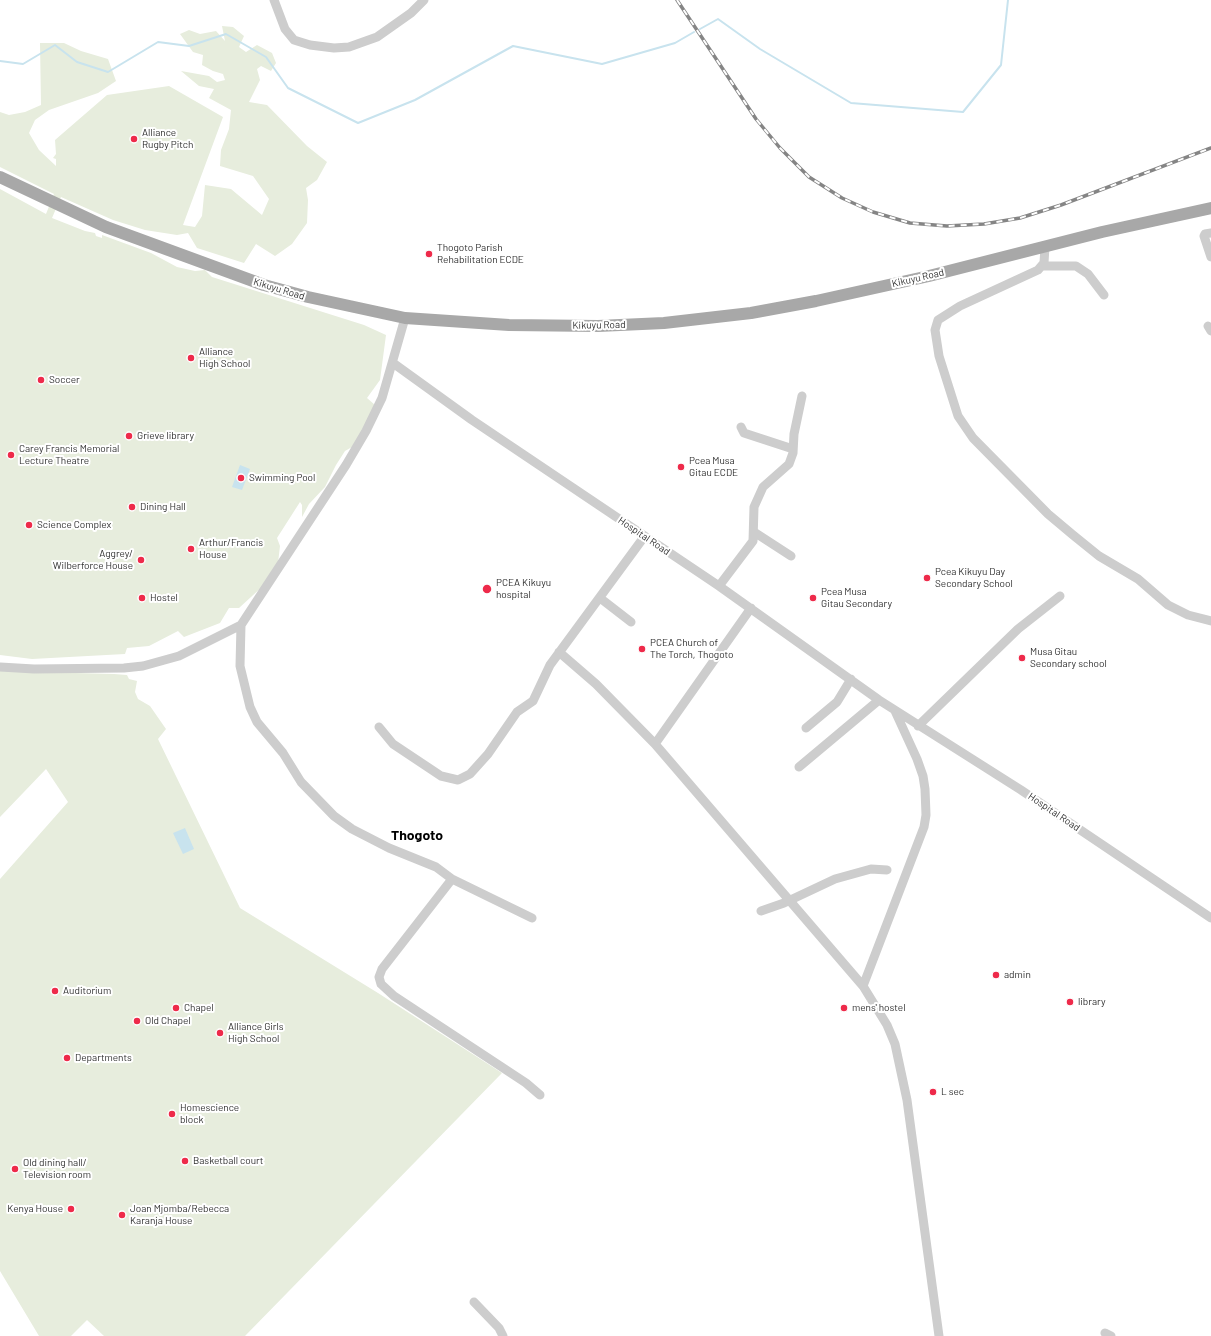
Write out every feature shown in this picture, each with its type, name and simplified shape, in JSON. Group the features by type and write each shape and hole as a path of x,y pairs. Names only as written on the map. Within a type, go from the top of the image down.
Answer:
{"main road":[{"name":"Kikuyu Road","path":"0,177 106,227 256,283 308,297 405,318 508,325 585,326 705,320 816,301 929,276 1045,246 1211,208"}],"street":[{"path":"274,0 285,29 294,40 310,46 334,48 349,47 377,37 411,13 424,0"},
{"path":"1211,233 1205,234 1204,236 1211,257"},
{"path":"1042,266 1045,257 1045,246"},
{"path":"1104,296 1082,269 1067,265 1042,266 1029,274 943,315 938,320 935,330 939,356 958,416 972,438 1048,514 1098,556 1138,579 1168,605 1182,612 1211,621"},
{"path":"0,667 34,669 143,666 179,656 241,625 346,465 382,398 405,318"},
{"name":"Hospital Road","path":"393,364 472,420 751,608 879,700 918,726 1022,790 1211,918"},
{"path":"719,586 749,549 753,541 754,507 763,487 774,475 786,468 789,464 794,449 794,434 802,396"},
{"path":"741,427 744,433 794,449"},
{"path":"754,532 791,556"},
{"path":"378,727 393,744 441,776 458,780 465,778 488,754 517,712 533,701 544,676 559,652 644,537"},
{"path":"918,726 1018,628 1060,596"},
{"path":"600,598 631,622"},
{"path":"655,744 751,608"},
{"path":"241,625 240,666 250,707 257,722 283,753 301,782 334,816 352,829 389,848 436,867 452,879 532,918"},
{"path":"559,652 596,684 655,744 863,986 888,1025 895,1044 907,1100 939,1336"},
{"path":"806,728 837,702 850,680"},
{"path":"798,767 879,700"},
{"path":"863,986 924,827 926,815 923,776 917,758 894,710"},
{"path":"761,911 790,900 835,879 871,869 888,870"},
{"path":"452,879 382,969 379,977 381,984 394,996 526,1083 540,1095"},
{"path":"474,1302 500,1328 503,1336"}],"green space":[{"name":"Alliance High School","path":"222,26 233,27 244,36 239,47 246,52 257,45 272,53 276,63 271,71 261,66 257,69 260,80 249,102 267,105 307,146 327,162 317,180 306,188 308,200 307,223 292,244 275,256 256,244 244,263 197,248 188,233 177,235 145,230 113,220 61,197 52,218 85,231 95,233 96,236 102,238 102,235 151,253 177,267 195,271 205,270 212,277 364,325 386,335 380,380 367,398 375,405 360,434 352,447 345,451 325,487 309,504 302,517 302,505 300,502 277,538 280,546 278,563 263,586 239,608 229,608 220,623 184,637 178,631 149,646 127,648 125,654 32,659 0,655 0,189 46,214 54,194 0,167 0,112 9,115 25,112 41,105 40,43 64,43 81,51 108,59 116,81 98,93 49,110 35,120 29,133 39,150 56,166 56,159 53,158 56,154 55,140 107,95 169,86 223,117 183,225 195,227 202,216 205,185 231,189 262,215 269,199 253,176 220,166 221,150 229,129 231,110 209,98 214,89 199,86 181,71 209,76 217,82 225,80 223,74 202,65 203,55 193,52 180,34 189,30 200,34 216,31 225,41"},
{"name":"Alliance Girls High School","path":"0,671 114,674 127,675 129,679 137,681 135,692 138,699 150,706 166,729 158,739 240,908 378,993 502,1073 245,1336 104,1336 87,1320 71,1336 39,1336 0,1271 0,879 68,802 46,769 0,817"}],"water":[{"name":"Swimming Pool","path":"240,465 250,469 242,490 232,487"},
{"path":"185,828 194,849 183,854 173,833"}],"waterway":[{"path":"700,29 718,19 760,49 851,103 963,112 1001,65 1008,0"},
{"path":"0,61 23,64 55,45 77,62 108,72 158,42 189,46 226,34 266,57 288,88 358,123 415,100 513,46 602,64 675,43 694,32"}],"railway":[{"path":"677,0 756,119 780,148 809,177 842,198 873,212 910,223 947,226 984,224 1020,218 1061,205 1211,148"}],"place":[{"name":"Alliance Rugby Pitch","path":"134,139"},
{"name":"Thogoto Parish Rehabilitation ECDE","path":"429,254"},
{"name":"Alliance High School","path":"191,358"},
{"name":"Soccer","path":"41,380"},
{"name":"Grieve library","path":"129,436"},
{"name":"Carey Francis Memorial Lecture Theatre","path":"11,455"},
{"name":"Pcea Musa Gitau ECDE","path":"681,467"},
{"name":"Swimming Pool","path":"241,478"},
{"name":"Dining Hall","path":"132,507"},
{"name":"Science Complex","path":"29,525"},
{"name":"Arthur/Francis House","path":"191,549"},
{"name":"Aggrey/ Wilberforce House","path":"141,560"},
{"name":"Pcea Kikuyu Day Secondary School","path":"927,578"},
{"name":"PCEA Kikuyu hospital","path":"487,589"},
{"name":"Hostel","path":"142,598"},
{"name":"Pcea Musa Gitau Secondary","path":"813,598"},
{"name":"PCEA Church of The Torch, Thogoto","path":"642,649"},
{"name":"Musa Gitau Secondary school","path":"1022,658"},
{"name":"admin","path":"996,975"},
{"name":"Auditorium","path":"55,991"},
{"name":"library","path":"1070,1002"},
{"name":"Chapel","path":"176,1008"},
{"name":"mens' hostel","path":"844,1008"},
{"name":"Old Chapel","path":"137,1021"},
{"name":"Alliance Girls High School","path":"220,1033"},
{"name":"Departments","path":"67,1058"},
{"name":"L sec","path":"933,1092"},
{"name":"Homescience block","path":"172,1114"},
{"name":"Basketball court","path":"185,1161"},
{"name":"Old dining hall/ Television room","path":"15,1169"},
{"name":"Kenya House","path":"71,1209"},
{"name":"Joan Mjomba/Rebecca Karanja House","path":"122,1215"}],"district":[{"name":"Thogoto","path":"417,835"}]}
